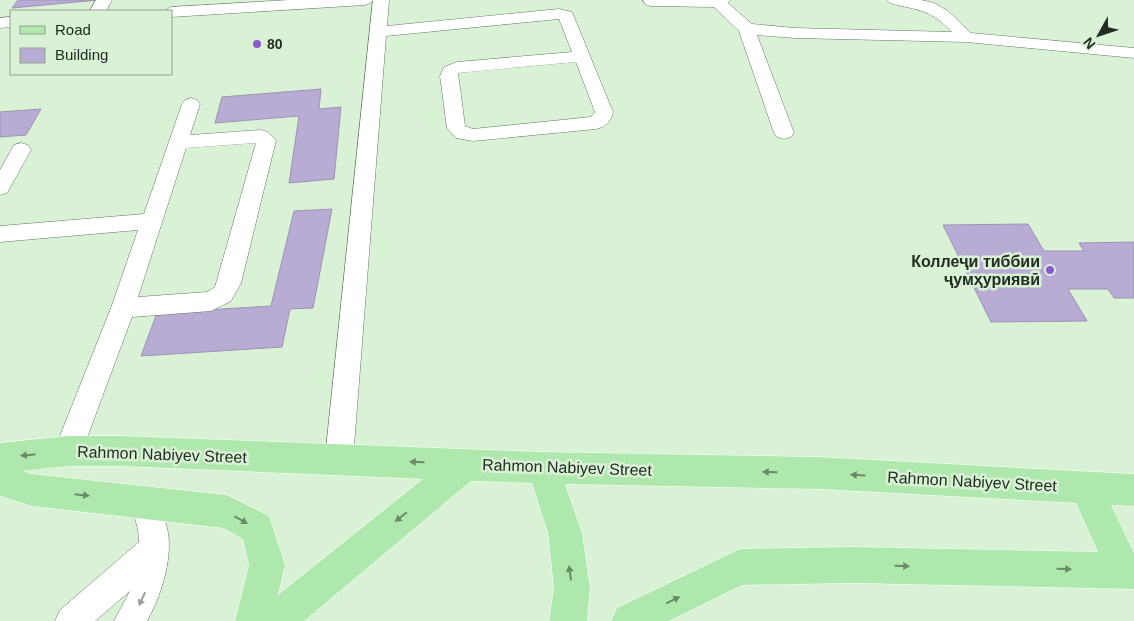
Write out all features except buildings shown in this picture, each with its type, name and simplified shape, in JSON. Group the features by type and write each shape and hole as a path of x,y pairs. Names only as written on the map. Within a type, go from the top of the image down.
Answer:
{"main road":[{"name":"Rahmon Nabiyev Street","path":"0,458 68,451 121,451 543,468 819,473 1134,490"},
{"path":"275,621 466,464"},
{"path":"543,468 565,533 572,588 568,621"},
{"path":"0,480 32,490 144,501 227,512 257,528 267,565 254,621"},
{"path":"630,621 740,568 818,568 853,565 1128,570 1086,487"}],"street":[{"path":"172,12 366,0"},
{"path":"339,459 381,0"},
{"path":"896,0 925,4 937,9 966,37"},
{"path":"650,1 720,1 747,30 784,133"},
{"path":"378,32 559,14 566,15 604,112 603,117 596,123 473,135 463,134 456,128 449,76 450,71 457,67 582,56"},
{"path":"747,30 966,37 1116,53 1134,53"},
{"path":"68,451 123,308 191,104"},
{"path":"123,308 211,301 223,294 229,283 266,140 261,136 178,142"},
{"path":"0,188 21,150"},
{"path":"0,234 152,221"},
{"path":"130,621 144,596 154,549 153,529 144,501"},
{"path":"71,621 154,549"}],"place":[{"name":"80","path":"257,44"},
{"name":"Коллеҷи тиббии ҷумҳуриявӣ","path":"1050,270"}]}
